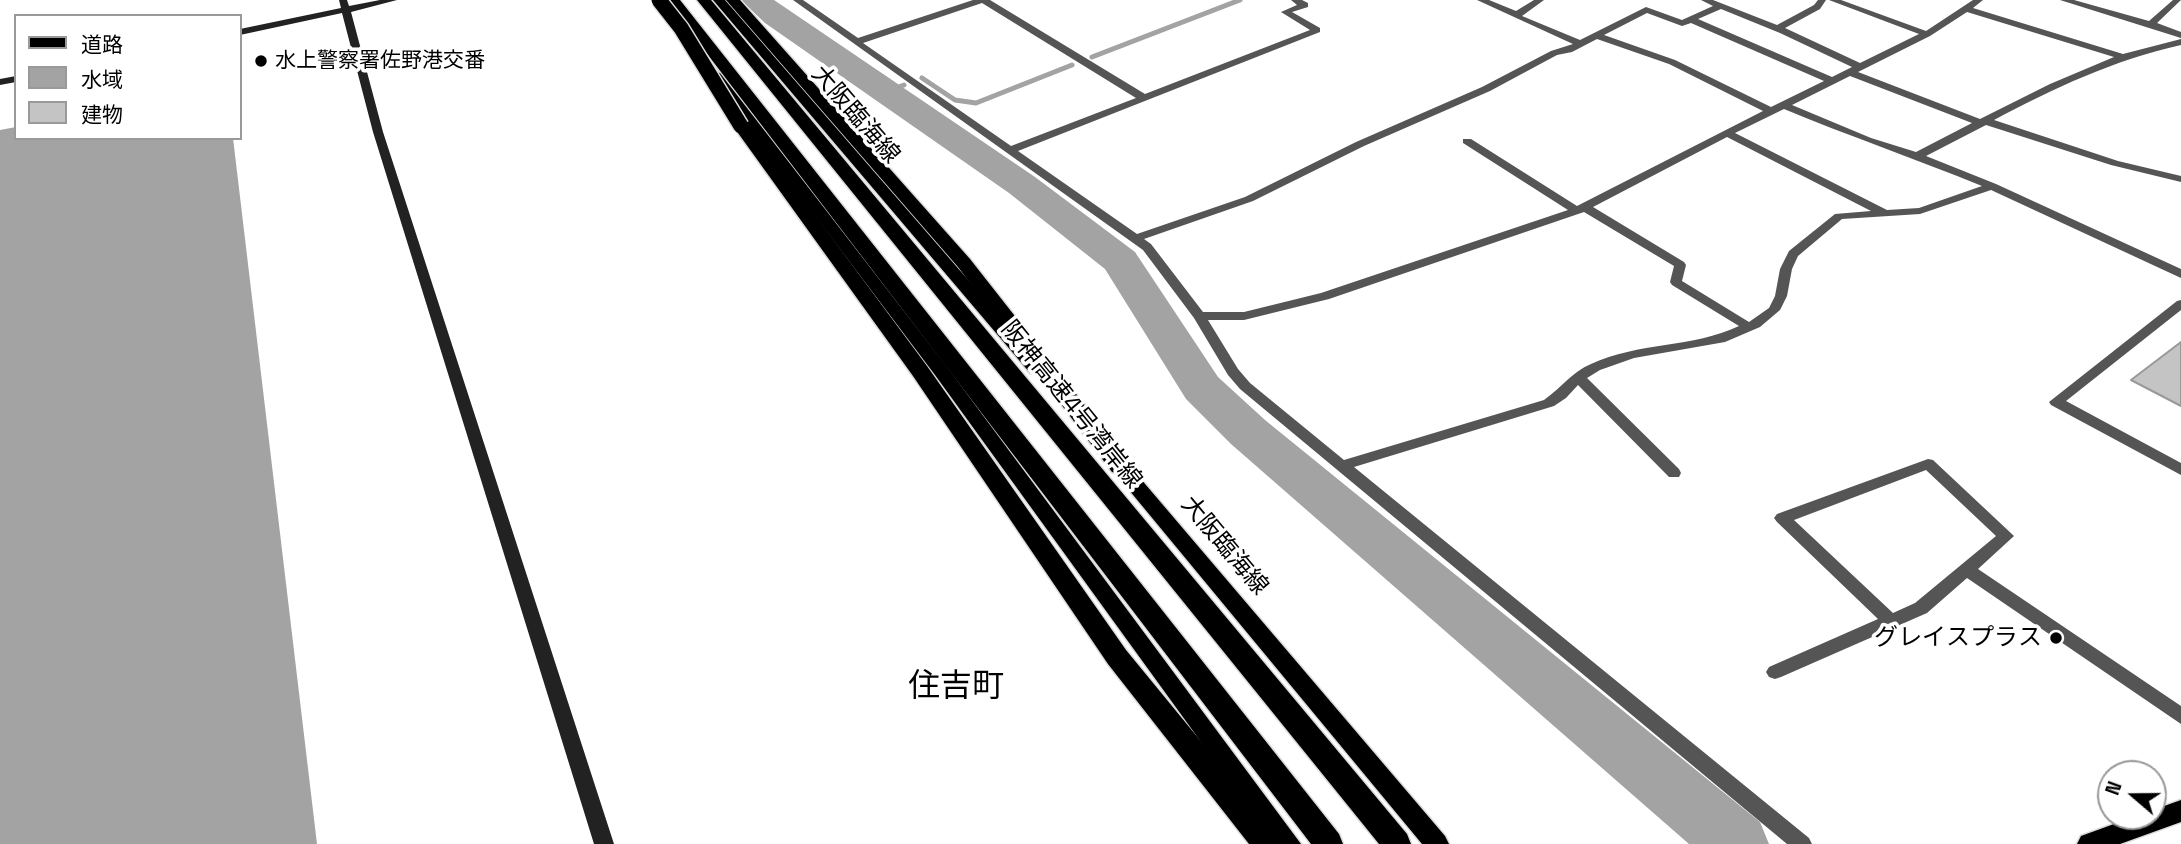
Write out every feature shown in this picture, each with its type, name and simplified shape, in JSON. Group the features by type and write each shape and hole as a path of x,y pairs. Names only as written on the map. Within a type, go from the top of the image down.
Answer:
{"highway":[{"path":"659,0 681,28 741,126 920,370 1117,657 1266,844"},
{"path":"673,0 1329,844"},
{"name":"阪神高速4号湾岸線","path":"704,0 1397,844"},
{"path":"733,0 964,262 1120,466"}],"main road":[{"path":"654,0 755,125 942,371 1289,844"},
{"name":"大阪臨海線","path":"719,0 1120,466 1437,844"},
{"path":"2090,844 2181,811"}],"street":[{"path":"242,31 345,5 393,0"},
{"path":"797,0 1147,247 1199,316 1245,386 1802,844"},
{"path":"856,42 983,0 1144,98"},
{"path":"1012,150 1317,30 1285,12 1305,5 1295,0"},
{"path":"1481,0 1581,44"},
{"path":"1517,15 1539,0"},
{"path":"1705,0 1721,6 1773,38 1832,81"},
{"path":"1773,38 1817,7 1822,0"},
{"path":"1833,0 1927,34"},
{"path":"1199,316 1244,316 1325,296 1580,209 1727,132 1927,34 1979,0"},
{"path":"2063,0 2151,24 2181,36"},
{"path":"2151,24 2178,0"},
{"path":"345,5 377,132 604,844"},
{"path":"1134,239 1249,199 1360,144 1581,44 1646,10 1682,23 1721,6"},
{"path":"1968,9 2123,57"},
{"path":"1690,19 1773,38 1860,67"},
{"path":"1597,36 1672,62 1770,111"},
{"path":"1917,156 2071,75 2123,57 2181,42"},
{"path":"1849,72 1983,122 2115,163 2181,179"},
{"path":"1783,105 1867,140 1917,156 1992,186 2181,274"},
{"path":"1727,132 1885,213"},
{"path":"1467,141 1680,265 1676,282 1749,327"},
{"path":"1341,466 1549,403 1578,377 1595,367 1632,354 1725,338 1749,327 1773,310 1781,296 1786,269 1793,254 1839,216 1920,211 1992,186"},
{"path":"2181,304 2056,402 2181,470"},
{"path":"1578,377 1674,473"},
{"path":"1776,673 1892,622 1921,608 2006,536 1928,464 1782,518 1892,622"},
{"path":"1967,570 2181,716"}],"water":[{"path":"14,127 14,140 233,140 317,844 0,844 0,130"}],"building":[{"path":"2181,342 2181,406 2131,380"}],"waterway":[{"path":"756,0 776,17 1022,185 1121,261 1202,388 1248,432 1737,844"},
{"path":"1092,57 1240,0"},
{"path":"922,78 955,100 976,103 1072,65"},
{"path":"885,92 904,85"}],"place":[{"name":"水上警察署佐野港交番","path":"261,61"},
{"name":"グレイスプラス","path":"2056,638"}],"district":[{"name":"住吉町","path":"956,687"}]}
